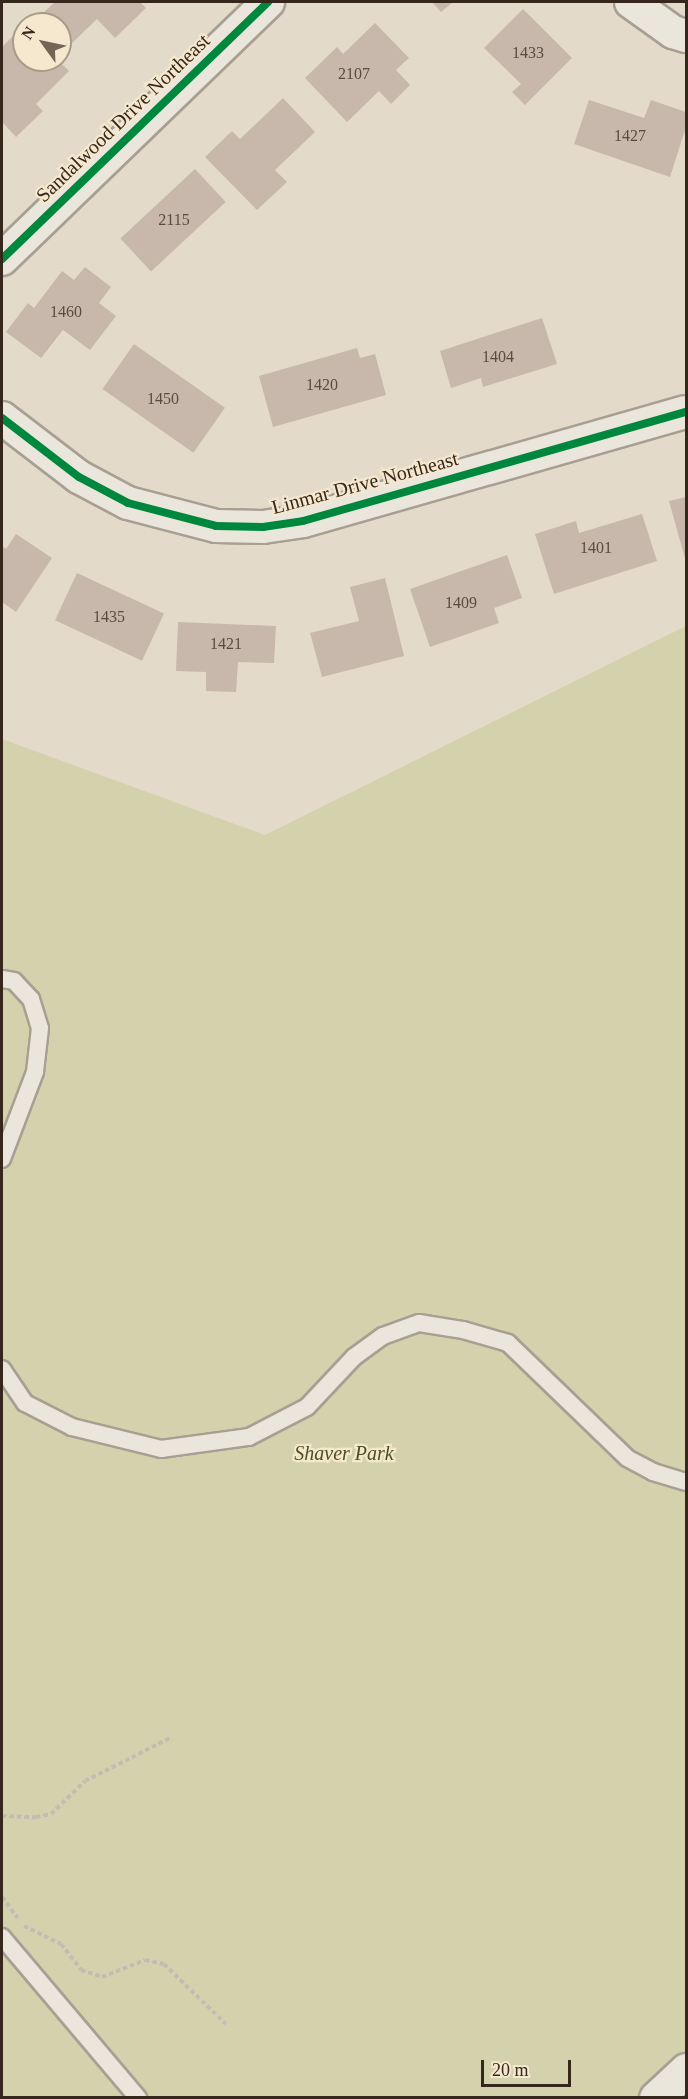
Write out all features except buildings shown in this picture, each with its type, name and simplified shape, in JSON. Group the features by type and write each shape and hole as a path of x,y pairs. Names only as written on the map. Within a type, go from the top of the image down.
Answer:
{"street":[{"name":"Sandalwood Drive Northeast","path":"2,259 268,2"},
{"path":"632,2 673,32 687,36"},
{"name":"Linmar Drive Northeast","path":"2,418 79,477 128,502 216,526 263,527 303,521 687,412"},
{"path":"656,2097 687,2070"}],"lane":[{"path":"2,979 14,981 31,999 40,1028 35,1072 2,1159"},
{"path":"2,1369 25,1403 62,1422 161,1449 249,1437 259,1432 307,1407 354,1357 383,1336 419,1323 463,1330 508,1343 627,1458 654,1472 687,1482"},
{"path":"2,1937 138,2097"}],"path":[{"path":"2,1816 36,1817 51,1814 85,1780 172,1737"},
{"path":"2,1897 24,1926 61,1944 81,1970 102,1977 145,1960 164,1964 226,2024"}],"green space":[{"name":"Shaver Park","path":"686,626 686,2070 656,2097 2,2097 2,739 265,835"}],"cycle path":[{"path":"2,259 268,2"},
{"path":"2,418 79,477 128,503 216,526 263,527 303,521 686,412"}]}
